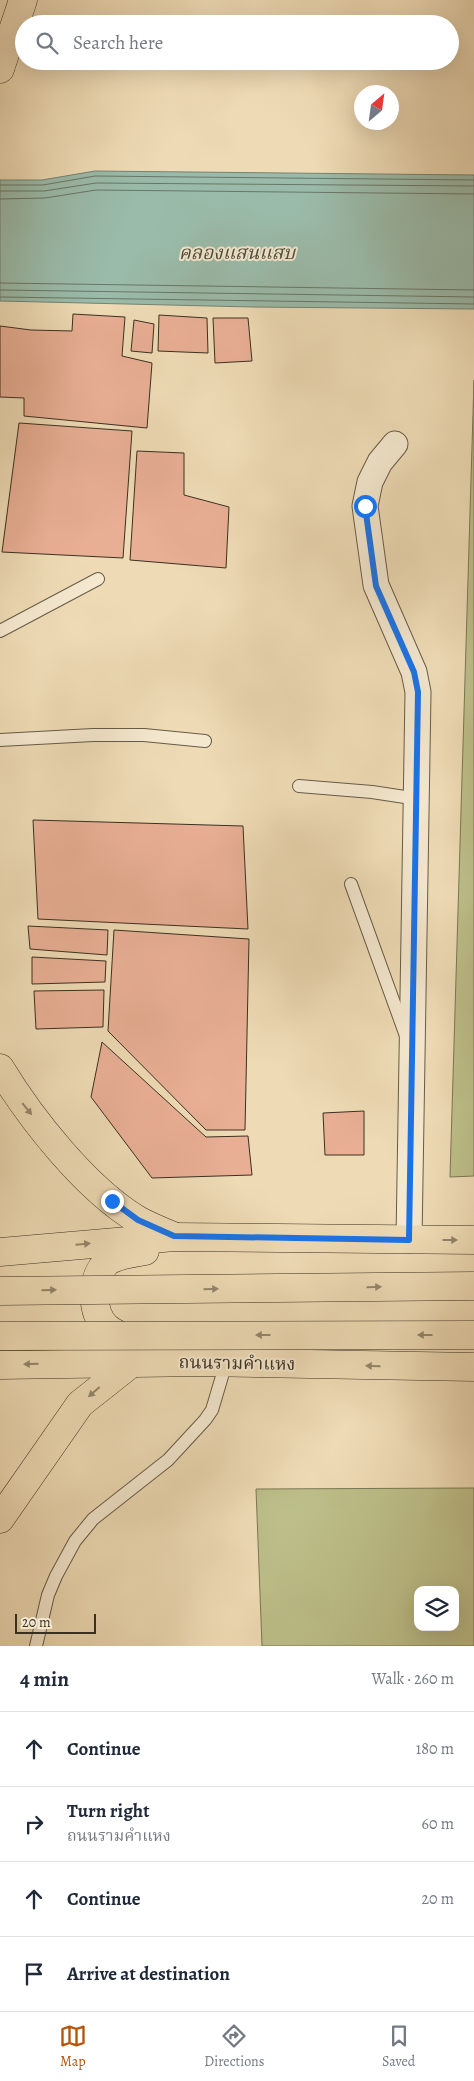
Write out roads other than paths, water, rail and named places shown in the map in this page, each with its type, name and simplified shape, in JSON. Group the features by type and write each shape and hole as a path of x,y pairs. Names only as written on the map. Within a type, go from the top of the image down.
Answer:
{"main road":[{"path":"18,15 23,0"},
{"path":"0,69 15,24"},
{"path":"0,1068 23,1103 84,1177 138,1220 174,1236"},
{"path":"0,1252 174,1236 474,1240"},
{"path":"214,1363 124,1338 106,1326 95,1307 94,1285 108,1262 125,1255 228,1238"},
{"path":"0,1291 474,1286"},
{"name":"ถนนรามคำแหง","path":"0,1336 474,1335"},
{"path":"0,1519 80,1404 133,1362"},
{"name":"ถนนรามคำแหง","path":"0,1365 133,1362 474,1367"}],"street":[{"path":"395,444 380,462 370,482 365,506 376,586 414,672 418,692 418,799 409,1240"}],"lane":[{"path":"0,631 98,579"},
{"path":"0,740 93,735 144,736 205,741"},
{"path":"299,786 372,792 418,799"},
{"path":"351,884 412,1052"},
{"path":"36,1646 48,1595 75,1541 93,1519 168,1460 212,1410 214,1363"}],"water":[{"name":"คลองแสนแสบ","path":"95,171 474,175 474,309 253,307 0,301 0,180 42,180"}]}
